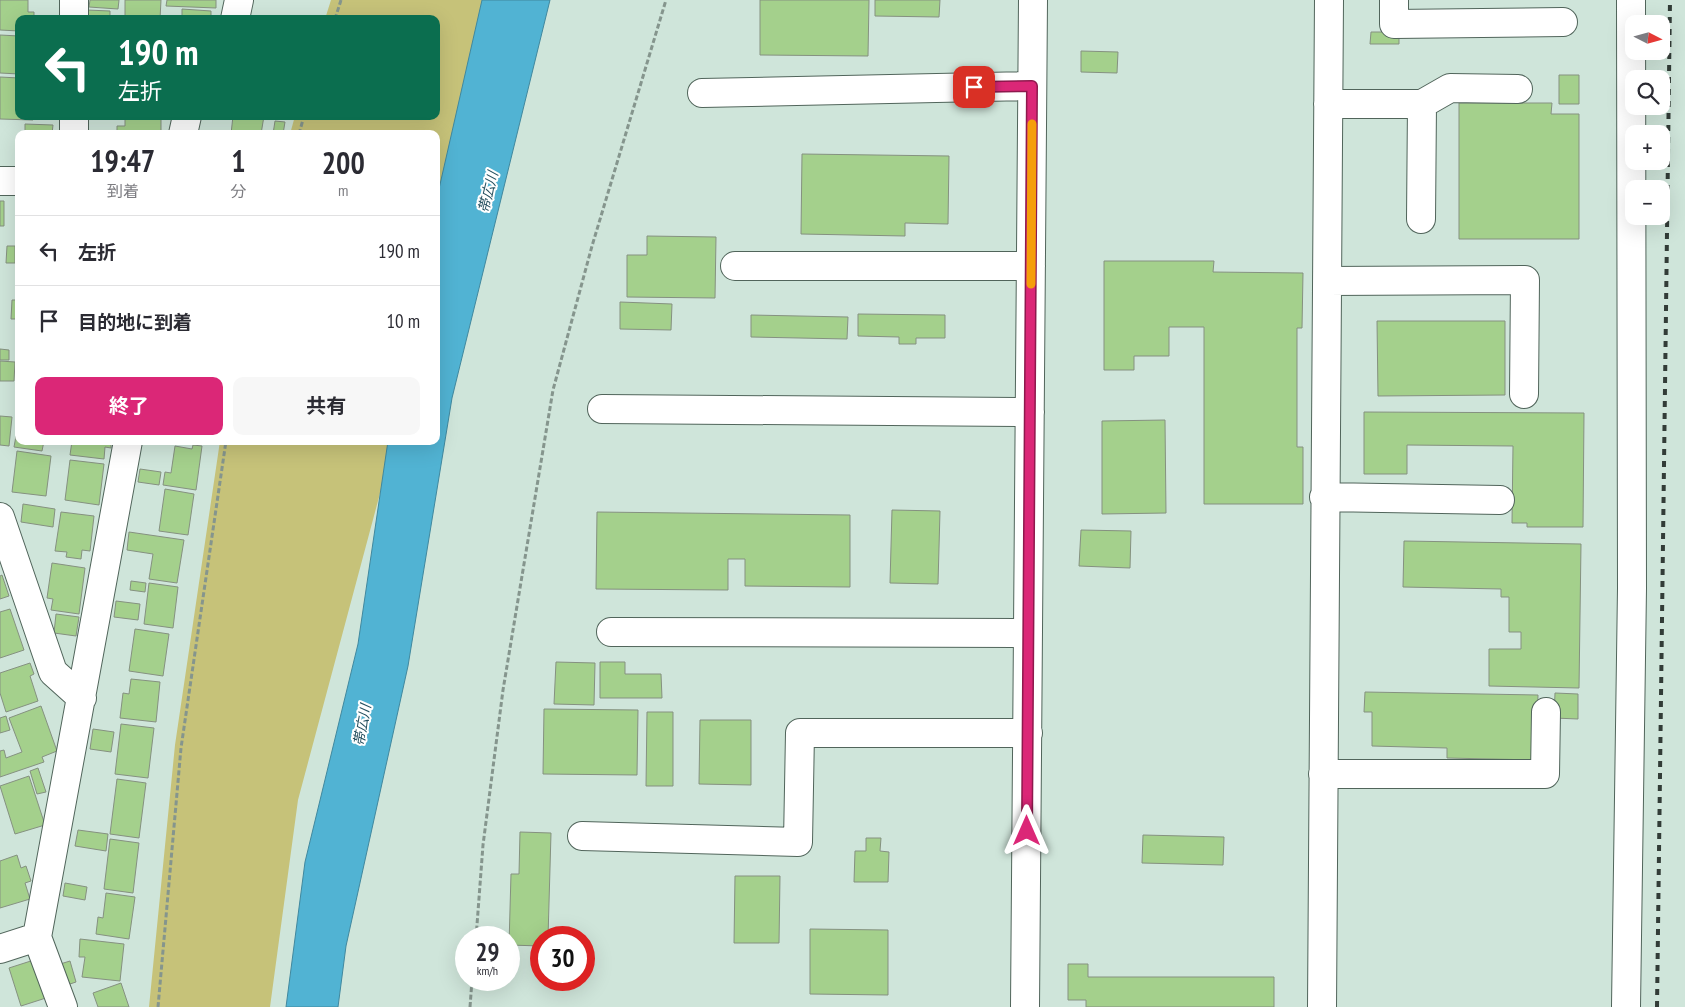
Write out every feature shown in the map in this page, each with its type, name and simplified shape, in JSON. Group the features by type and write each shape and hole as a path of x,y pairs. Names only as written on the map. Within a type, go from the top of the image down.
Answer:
{"street":[{"path":"74,0 74,15"},
{"path":"236,15 239,0"},
{"path":"1025,1007 1033,0"},
{"path":"1322,1007 1324,498 1329,0"},
{"path":"1394,0 1394,24 1563,22"},
{"path":"1626,1007 1632,588 1631,0"},
{"path":"702,93 1032,86"},
{"path":"1328,104 1422,104 1450,88 1518,89"},
{"path":"1421,218 1422,104"},
{"path":"0,181 15,181"},
{"path":"735,266 1031,266"},
{"path":"1327,281 1525,280 1524,394"},
{"path":"602,409 1030,412"},
{"path":"63,1007 37,937 127,445"},
{"path":"1324,498 1500,500"},
{"path":"0,517 53,672 82,698"},
{"path":"611,632 1028,633"},
{"path":"1324,774 1545,774 1546,712"},
{"path":"582,836 798,842 800,733 1028,733"},
{"path":"0,949 37,937"}],"path":[{"path":"336,15 341,0"},
{"path":"477,926 483,845 503,690 554,390 592,246 666,0"},
{"path":"158,1007 181,748 225,445"},
{"path":"470,1007 471,991"}],"shaded area":[{"path":"331,0 497,0 440,260 440,130 291,130 294,120 440,120 440,15 326,15"},
{"path":"219,445 393,445 298,800 270,1007 149,1007 175,745"}],"water":[{"name":"帯広川","path":"482,0 550,0 452,398 408,666 346,946 338,1007 286,1007 305,862 358,644 387,445 440,445 440,184"}],"building":[{"path":"0,0 28,0 28,12 34,12 34,15 15,15 15,31 0,30"},
{"path":"90,0 119,0 118,9 89,7"},
{"path":"125,0 161,0 160,15 125,15"},
{"path":"167,0 216,0 216,8 166,6"},
{"path":"760,0 869,0 868,56 760,55"},
{"path":"875,0 940,0 939,17 875,16"},
{"path":"182,9 211,11 211,15 182,15"},
{"path":"87,10 110,11 110,15 87,15"},
{"path":"1371,32 1399,32 1399,44 1370,44"},
{"path":"0,35 15,36 15,74 0,73"},
{"path":"1081,51 1118,52 1117,73 1081,72"},
{"path":"1559,75 1579,75 1579,104 1559,104"},
{"path":"0,77 15,78 15,119 0,119"},
{"path":"1459,103 1552,103 1551,114 1579,114 1579,239 1459,239"},
{"path":"125,120 161,120 161,130 117,130 117,126 125,126"},
{"path":"233,120 263,120 262,130 231,130"},
{"path":"275,121 285,122 284,130 274,130"},
{"path":"25,124 53,125 52,130 25,130"},
{"path":"802,154 949,156 948,224 905,223 905,236 801,234"},
{"path":"0,201 4,201 4,226 0,226"},
{"path":"647,236 716,237 715,298 627,297 627,255 647,255"},
{"path":"7,246 15,246 15,263 6,263"},
{"path":"1104,261 1214,261 1213,272 1303,273 1302,328 1297,328 1297,447 1303,447 1303,504 1204,504 1204,327 1169,327 1169,356 1134,356 1134,370 1104,370"},
{"path":"12,300 15,300 15,319 11,319"},
{"path":"620,302 672,304 671,330 620,329"},
{"path":"858,314 945,315 945,338 916,338 916,344 899,344 899,337 858,336"},
{"path":"751,315 848,317 847,339 751,337"},
{"path":"1377,321 1505,321 1505,395 1378,396"},
{"path":"0,349 9,350 9,360 0,360"},
{"path":"0,361 15,362 14,381 0,381"},
{"path":"1364,412 1584,413 1583,527 1527,527 1527,523 1512,523 1513,446 1407,445 1407,474 1364,474"},
{"path":"0,416 12,417 9,446 0,445"},
{"path":"1165,420 1166,513 1102,514 1102,421"},
{"path":"15,442 15,445 43,445 42,451 14,447"},
{"path":"71,445 111,445 111,448 105,447 104,459 70,455"},
{"path":"193,445 202,446 196,490 163,485 165,472 171,473 175,446 192,449"},
{"path":"17,451 51,456 46,496 12,492"},
{"path":"70,460 104,464 99,505 65,500"},
{"path":"140,469 161,472 159,485 138,482"},
{"path":"165,489 194,494 188,535 159,531"},
{"path":"23,504 55,509 53,527 21,522"},
{"path":"892,510 940,511 938,584 890,583"},
{"path":"61,512 94,516 90,551 82,550 81,559 66,557 67,552 55,551"},
{"path":"597,512 850,515 850,587 745,586 745,559 728,559 728,590 596,589"},
{"path":"1081,530 1131,531 1130,568 1079,566"},
{"path":"129,532 184,540 177,583 149,579 153,554 127,550"},
{"path":"1404,541 1581,544 1579,688 1489,686 1489,649 1521,649 1521,632 1509,632 1509,597 1501,597 1501,589 1403,587"},
{"path":"52,563 85,568 79,614 51,610 53,599 47,598"},
{"path":"2,575 9,596 0,599 0,576"},
{"path":"131,581 146,583 145,592 130,590"},
{"path":"149,583 178,587 173,628 144,624"},
{"path":"116,601 140,604 138,620 114,617"},
{"path":"10,609 24,650 0,658 0,612"},
{"path":"56,614 79,617 76,636 54,633"},
{"path":"135,629 169,634 163,676 129,671"},
{"path":"556,662 595,663 594,705 554,704"},
{"path":"600,662 625,662 625,674 661,674 662,698 600,698"},
{"path":"30,663 34,674 30,676 38,701 6,712 0,693 0,673"},
{"path":"131,679 160,682 156,722 120,718 123,693 129,694"},
{"path":"1365,692 1538,695 1536,760 1447,758 1447,748 1372,746 1372,712 1364,712"},
{"path":"1555,693 1578,694 1578,719 1554,718"},
{"path":"41,706 57,751 42,757 44,762 0,777 0,751 4,750 6,758 22,752 9,718"},
{"path":"544,709 638,710 637,775 543,774"},
{"path":"647,712 673,712 673,786 646,786"},
{"path":"6,716 10,730 0,733 0,718"},
{"path":"700,720 751,720 751,785 699,784"},
{"path":"121,724 154,728 148,778 115,774"},
{"path":"93,729 114,732 111,752 90,749"},
{"path":"38,768 46,792 37,794 30,771"},
{"path":"29,776 45,825 15,834 0,786"},
{"path":"117,779 146,783 139,838 110,834"},
{"path":"78,830 108,834 106,851 75,846"},
{"path":"520,832 551,833 548,926 530,926 530,946 520,945 520,926 510,926 511,874 519,874"},
{"path":"1143,835 1224,837 1223,865 1142,863"},
{"path":"866,838 881,838 880,851 889,852 888,882 854,882 855,851 866,851"},
{"path":"110,839 139,843 133,893 104,889"},
{"path":"17,855 21,868 26,866 31,881 25,883 30,899 0,908 0,861"},
{"path":"735,876 780,876 779,943 734,943"},
{"path":"65,883 87,887 85,900 63,896"},
{"path":"106,893 135,897 129,939 96,934 98,917 103,918"},
{"path":"810,929 888,930 888,995 810,994"},
{"path":"80,939 124,944 120,981 82,977 85,957 79,957"},
{"path":"37,959 49,997 21,1006 9,968"},
{"path":"70,961 76,982 64,986 57,965"},
{"path":"1068,964 1088,964 1088,977 1274,977 1274,1007 1086,1007 1086,1000 1068,1000"},
{"path":"121,983 129,1007 98,1007 93,993"}],"railway":[{"path":"1657,1007 1670,0"}],"slow traffic":[{"path":"1031,284 1032,124"}],"route":[{"path":"974,87 1032,86 1027,831"}]}
